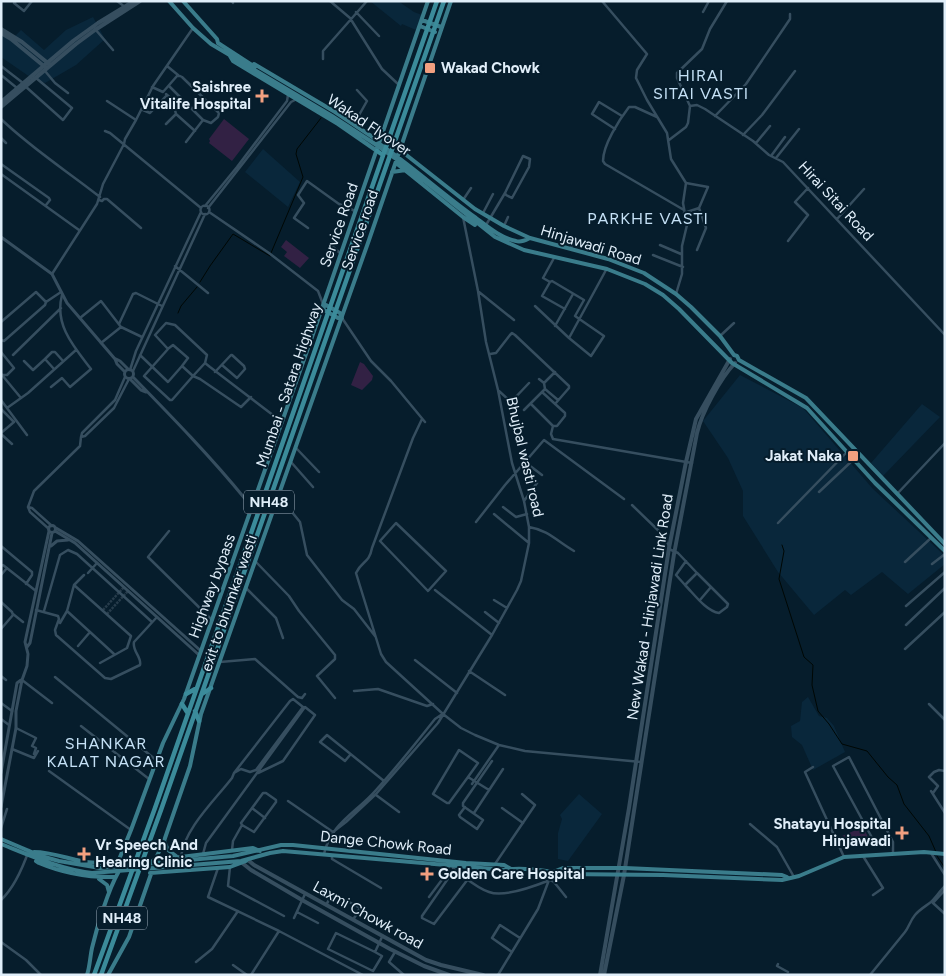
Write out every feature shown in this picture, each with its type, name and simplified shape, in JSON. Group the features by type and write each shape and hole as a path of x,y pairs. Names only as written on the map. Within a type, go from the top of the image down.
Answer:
{"highway":[{"name":"Mumbai - Satara Highway","path":"94,975 155,808 437,1"},
{"name":"Mumbai - Satara Highway","path":"145,865 195,711 444,1"},
{"path":"377,151 383,155"},
{"path":"201,695 211,688"},
{"path":"186,694 195,689"},
{"path":"182,704 187,712"},
{"path":"195,711 199,721"},
{"name":"NH48","path":"101,975 137,874 145,865"}],"main road":[{"path":"1,107 74,43 134,1"},
{"path":"95,28 140,1"},
{"path":"169,1 193,28 211,44 231,54 237,54 380,140"},
{"path":"183,1 217,39 218,43 231,54 233,61 295,100 338,124 377,151"},
{"name":"Service Road","path":"320,315 428,1"},
{"name":"Service road","path":"342,318 450,1"},
{"path":"422,20 441,27"},
{"path":"420,26 439,33"},
{"path":"1,29 22,42 47,66"},
{"path":"1,33 47,66"},
{"name":"Wakad Flyover","path":"231,54 375,144 402,163 479,226"},
{"path":"3,99 17,88 36,78 47,66"},
{"path":"338,124 342,116"},
{"path":"400,150 482,214 530,238"},
{"path":"396,163 467,216"},
{"path":"392,172 406,170"},
{"name":"Wakad Flyover","path":"467,216 486,225"},
{"name":"Hinjawadi Road","path":"486,225 516,242 530,238 624,265 649,276 676,294 720,336 734,355 737,356 737,362"},
{"name":"Hinjawadi Road","path":"479,226 503,242 524,250 607,268 645,284 680,309 730,359 806,398 896,495 945,544"},
{"path":"645,284 649,276"},
{"path":"323,306 326,305 340,313 342,318"},
{"name":"Highway bypass","path":"118,862 156,760 186,694 320,315"},
{"name":"exit to bhumkar wasti","path":"156,858 164,841 192,761 199,721 342,318"},
{"path":"730,359 734,355"},
{"name":"New Wakad - Hinjawadi Link Road","path":"602,975 624,874 669,549 686,462 696,419 730,359"},
{"path":"737,362 807,408 875,484 945,553"},
{"name":"New Wakad - Hinjawadi Link Road","path":"639,761 674,552 700,420 729,369 737,362"},
{"name":"New Wakad - Hinjawadi Link Road","path":"602,975 619,868 632,808"},
{"path":"1,839 30,852 46,852 88,862 118,862 128,866"},
{"path":"164,841 168,850 180,857"},
{"path":"1,844 60,861 100,868 241,862"},
{"name":"Dange Chowk Road","path":"259,851 281,845 293,845 453,866 504,865 511,869"},
{"path":"292,852 293,845"},
{"path":"145,865 157,858 253,848 259,851 262,856"},
{"path":"33,858 86,872 119,872 145,865 233,856 259,851"},
{"path":"30,852 39,864 57,871 97,878 116,877"},
{"name":"Dange Chowk Road","path":"241,862 270,853 292,852 562,874 723,875"},
{"name":"Dange Chowk Road","path":"552,872 562,868 624,868 782,880 844,857 893,854 944,854"},
{"name":"Laxmi Chowk road","path":"248,860 254,866 426,960 483,975"},
{"path":"151,874 230,867 241,862"},
{"name":"Laxmi Chowk road","path":"241,862 302,900 379,944 424,966 450,975"},
{"path":"145,865 151,874"},
{"path":"87,975 94,941 109,892 119,872"},
{"path":"108,975 129,937 151,874"},
{"path":"97,878 105,883 109,892"}],"street":[{"path":"16,1 14,3 24,11 32,1"},
{"path":"117,1 125,7"},
{"path":"330,1 350,18 382,69 400,85"},
{"path":"323,59 323,51 350,18 367,1"},
{"path":"602,1 647,54 636,75 647,100 667,132 671,159 686,183 708,186 699,208 706,228 697,250"},
{"path":"702,12 709,1"},
{"path":"669,140 688,123 691,106 677,78 677,73 702,49 710,29 727,1"},
{"path":"356,12 379,36"},
{"path":"715,116 746,84 790,19 790,14"},
{"path":"95,28 113,50"},
{"path":"52,274 99,198 125,138 152,87 193,28"},
{"path":"1,66 63,120 72,108 36,78"},
{"path":"47,66 55,83 68,93"},
{"path":"167,66 220,113 211,123 204,120 169,86"},
{"path":"743,134 762,114 795,71"},
{"path":"1,75 17,88"},
{"path":"164,92 177,76 180,76"},
{"path":"152,87 164,92 178,105"},
{"path":"354,124 367,101 357,90"},
{"path":"142,109 150,113 167,95"},
{"path":"208,208 287,101 288,95"},
{"path":"192,109 203,97"},
{"path":"166,124 176,114 175,110 183,100"},
{"path":"261,137 291,102 295,100"},
{"path":"107,101 136,120"},
{"path":"615,128 592,114 599,102 622,116"},
{"path":"659,118 632,106 622,116 615,128 602,159 605,164 684,212 699,208"},
{"name":"Hirai Sitai Road","path":"691,106 705,108 756,143 770,156 789,167 901,287 928,320 945,335"},
{"path":"176,114 196,131"},
{"path":"1,119 22,140 50,159 102,201 107,199 141,228"},
{"path":"186,142 204,120"},
{"path":"756,143 770,126"},
{"path":"776,158 799,129"},
{"path":"105,131 110,132 201,208"},
{"path":"770,156 785,137"},
{"path":"1,138 6,143"},
{"path":"486,225 505,193 523,156 530,159 529,167 512,198 505,193"},
{"path":"1,164 49,198 50,200 46,205"},
{"path":"1,174 79,230"},
{"path":"308,228 294,218 304,203 298,195 307,181 339,204 356,212"},
{"path":"201,208 226,183"},
{"path":"676,294 683,268 681,254 686,233 683,203 686,183"},
{"path":"463,200 471,188"},
{"path":"788,241 808,215 795,202 808,188"},
{"path":"837,219 864,189"},
{"path":"482,214 493,194"},
{"path":"205,206 209,212 318,291 323,306"},
{"path":"103,566 71,540 52,530 30,512 28,507 34,491 80,446 81,436 85,436 114,408 142,337 201,212 201,208"},
{"path":"201,212 205,214"},
{"path":"129,374 140,355 205,214 209,212"},
{"name":"Bhujbal wasti road","path":"323,855 328,838 333,832 380,788 438,723 492,635 519,586 529,543 527,514 507,442 498,390 489,354 467,216"},
{"path":"504,226 508,217"},
{"path":"1,237 52,274 62,294 101,343 115,359 120,361 146,392 199,444 253,505"},
{"path":"570,250 573,239"},
{"path":"660,245 681,254"},
{"path":"332,246 341,253"},
{"path":"653,255 683,268"},
{"path":"535,306 555,326 591,356 604,337 575,316 584,300 543,278 555,257"},
{"path":"176,266 208,293"},
{"path":"569,338 607,268"},
{"path":"550,282 542,296 565,309"},
{"path":"478,291 514,320"},
{"path":"1,322 36,292 46,302"},
{"path":"1,340 4,341 46,302 62,294"},
{"path":"51,388 62,378 70,387 91,368 66,336 62,324 62,294"},
{"path":"101,343 120,326 133,294 162,306"},
{"path":"555,326 573,294"},
{"path":"80,318 101,301 120,326 142,337"},
{"path":"13,355 61,308"},
{"path":"342,318 371,361 391,381 425,422"},
{"path":"140,355 152,367 168,382 188,358 173,345 168,349 152,367 144,377 171,401 205,363 207,356 175,325 168,322 154,335 168,349"},
{"path":"720,336 734,323"},
{"path":"489,354 496,352 512,333 569,386 555,404"},
{"path":"7,408 76,350"},
{"path":"1,352 14,368 6,375 2,375 21,398"},
{"path":"24,361 32,370 53,352 63,362"},
{"path":"215,372 222,365 233,355 245,369 236,378 222,365"},
{"path":"45,359 54,369"},
{"path":"205,363 282,422"},
{"path":"182,366 193,376 241,407 250,397"},
{"path":"544,383 555,372"},
{"path":"539,378 544,383 545,388 558,400"},
{"path":"498,390 511,402 529,383"},
{"path":"524,410 545,388"},
{"path":"542,392 566,415 557,426 553,426"},
{"path":"1,400 28,435"},
{"path":"530,404 553,426"},
{"path":"1,409 14,422 1,434 12,444"},
{"path":"422,419 413,438 370,557 359,566 356,573 381,654 386,662 443,714 469,732 499,745 525,751 639,761"},
{"path":"550,444 553,439 551,434 553,426"},
{"path":"553,439 692,463"},
{"path":"476,522 544,440 624,499"},
{"path":"896,495 945,443"},
{"path":"296,448 319,472"},
{"path":"778,523 847,452"},
{"path":"819,492 854,459"},
{"path":"291,462 313,487"},
{"path":"525,462 542,475"},
{"path":"524,501 536,483"},
{"path":"279,496 300,522 307,555 342,600 354,610 376,637"},
{"path":"632,506 663,535 669,549 681,555 728,604 727,607 717,613 700,600 676,575 686,561"},
{"path":"503,507 516,517 527,514"},
{"path":"494,514 529,543"},
{"path":"396,523 446,572 428,591 380,541 388,533 396,523"},
{"path":"529,527 553,536 557,542 574,551"},
{"path":"380,528 388,533"},
{"path":"1,807 16,728 22,680 27,666 27,647 25,642 35,591 49,547 52,530"},
{"path":"52,530 75,538 103,566 200,653"},
{"path":"27,647 30,643 40,593 43,566 52,530"},
{"path":"169,531 148,557 212,620"},
{"path":"905,562 931,538"},
{"path":"49,547 57,541 71,540"},
{"path":"1,546 32,572 26,584"},
{"path":"44,611 62,553 68,550 74,552 152,622"},
{"path":"932,564 945,553"},
{"path":"60,623 67,611 74,585 97,562"},
{"path":"256,562 289,596 335,655 334,659 317,676 335,698"},
{"path":"1,566 3,565 40,593"},
{"path":"1,575 7,568"},
{"path":"906,606 945,572"},
{"path":"685,585 697,573"},
{"path":"74,585 131,636 127,648 100,663"},
{"path":"128,588 157,617 176,631"},
{"path":"246,588 276,619 283,638"},
{"path":"700,600 712,588"},
{"path":"906,625 945,588"},
{"path":"436,590 492,635"},
{"path":"494,600 507,608"},
{"path":"1,602 24,622"},
{"path":"36,610 59,617 55,630 56,635 105,678 110,679 140,665 141,662 133,645 157,617"},
{"path":"67,611 114,654"},
{"path":"484,612 499,623"},
{"path":"905,649 945,612"},
{"path":"1,629 13,614"},
{"path":"78,646 90,632"},
{"path":"656,636 661,637"},
{"path":"220,662 255,659 300,698 305,694"},
{"path":"415,660 457,693"},
{"path":"469,671 505,695"},
{"path":"1,676 6,680"},
{"path":"55,676 156,760"},
{"path":"22,680 52,703"},
{"path":"1,773 17,683 22,680"},
{"path":"354,691 378,689 427,706 434,704"},
{"path":"180,857 182,848 194,827 234,773 290,701 293,698 303,707 256,770 250,772 241,769 234,773"},
{"path":"1,703 16,716"},
{"path":"930,704 945,720"},
{"path":"203,854 206,843 305,707 315,715 283,761 258,773"},
{"name":"Bhujbal wasti road","path":"333,832 376,794 384,781 435,719 443,714"},
{"path":"1,719 10,725"},
{"path":"81,726 149,779"},
{"path":"16,728 36,738 32,746 36,748 34,754"},
{"path":"350,755 344,761 320,742 327,735 384,781"},
{"path":"465,807 459,815 460,817 477,829 483,820 465,807 463,803 474,782 499,745"},
{"path":"12,749 34,758 38,751"},
{"path":"1,755 6,750"},
{"path":"457,750 460,750 478,763 468,777 449,803 433,794 457,750"},
{"path":"893,842 876,845 833,766 849,757 893,842 893,854"},
{"path":"474,782 492,761"},
{"path":"813,767 805,772 844,857"},
{"path":"474,813 503,769"},
{"path":"945,771 939,770 929,777 938,786 932,792 945,813"},
{"path":"49,772 131,830"},
{"path":"468,777 489,790"},
{"path":"232,850 232,841 242,825 241,823 264,793 275,800 276,802 254,832 242,825"},
{"path":"376,794 399,812"},
{"path":"494,865 536,804 522,794"},
{"path":"288,801 333,832"},
{"path":"941,809 945,806"},
{"path":"252,808 265,818"},
{"path":"502,808 523,823"},
{"path":"1,828 7,809"},
{"path":"750,824 777,847 794,877"},
{"path":"1,900 8,893 30,852"},
{"path":"931,853 945,875"},
{"path":"332,856 332,859 381,888"},
{"path":"863,856 883,888 873,895"},
{"path":"453,866 422,918 434,924 468,880"},
{"path":"429,897 453,866"},
{"name":"Dange Chowk Road","path":"453,866 468,880 483,890 496,894 507,893 550,880"},
{"path":"230,867 228,886 284,916"},
{"path":"218,868 208,897 279,931 363,975"},
{"path":"498,975 538,908 552,872"},
{"path":"550,880 554,882 566,897"},
{"path":"870,975 908,928 908,924 914,916 922,907 930,903 945,886"},
{"path":"945,890 933,903 945,914"},
{"path":"326,905 333,893 360,908 353,920"},
{"path":"294,918 305,894"},
{"path":"196,962 212,949 238,911"},
{"path":"297,912 318,923"},
{"path":"512,952 492,938 500,925 520,938"},
{"path":"251,975 279,931"},
{"path":"336,933 375,952 382,956 373,971 328,948 336,933"},
{"path":"375,952 382,937"},
{"path":"1,942 26,960 41,975"},
{"path":"395,952 389,962 404,975"},
{"path":"778,964 777,966 788,972"},
{"path":"233,965 247,975"}],"shaded area":[{"path":"370,1 398,1 422,15 416,30 402,24 401,26"},
{"path":"93,17 105,39 76,65 45,83 30,77 1,57 1,34 11,40 21,30 44,50 66,30"},
{"path":"224,119 249,139 232,161 209,143 209,139"},
{"path":"263,149 300,182 288,207 245,172"},
{"path":"286,240 309,258 300,268 284,256 287,252 281,247"},
{"path":"360,362 364,364 373,376 372,380 362,390 351,385"},
{"path":"740,375 803,408 873,489 945,556 945,564 908,594 882,572 851,595 845,590 814,615 778,572 743,516 743,491 728,458 703,421"},
{"path":"922,404 940,417 883,476 871,463"},
{"path":"808,697 819,716 827,718 834,726 845,752 813,770 802,745 792,737 791,726 800,721 802,702"},
{"path":"579,794 602,814 568,861 558,859 558,833 562,819 560,815"},
{"path":"863,827 870,841 851,842 842,836"}],"waterway":[{"path":"271,253 303,177 296,154 297,149 321,118"},
{"path":"200,282 233,234 270,256"},
{"path":"178,313 181,306 197,287"},
{"path":"782,545 784,551 779,579 804,657 813,665 812,685 818,711 842,744 867,751 897,785 904,804 929,836 936,852"},
{"path":"937,856 945,868"}],"tunnel":[{"path":"103,610 124,587"},
{"path":"107,614 128,591"}],"place":[{"name":"Wakad Chowk","path":"430,68"},
{"name":"Saishree Vitalife Hospital","path":"262,96"},
{"name":"Jakat Naka","path":"853,456"},
{"name":"Shatayu Hospital Hinjawadi","path":"902,833"},
{"name":"Vr Speech And Hearing Clinic","path":"84,854"},
{"name":"Golden Care Hospital","path":"427,874"}],"district":[{"name":"HIRAI SITAI VASTI","path":"701,84"},
{"name":"PARKHE VASTI","path":"648,218"},
{"name":"SHANKAR KALAT NAGAR","path":"106,752"}]}
